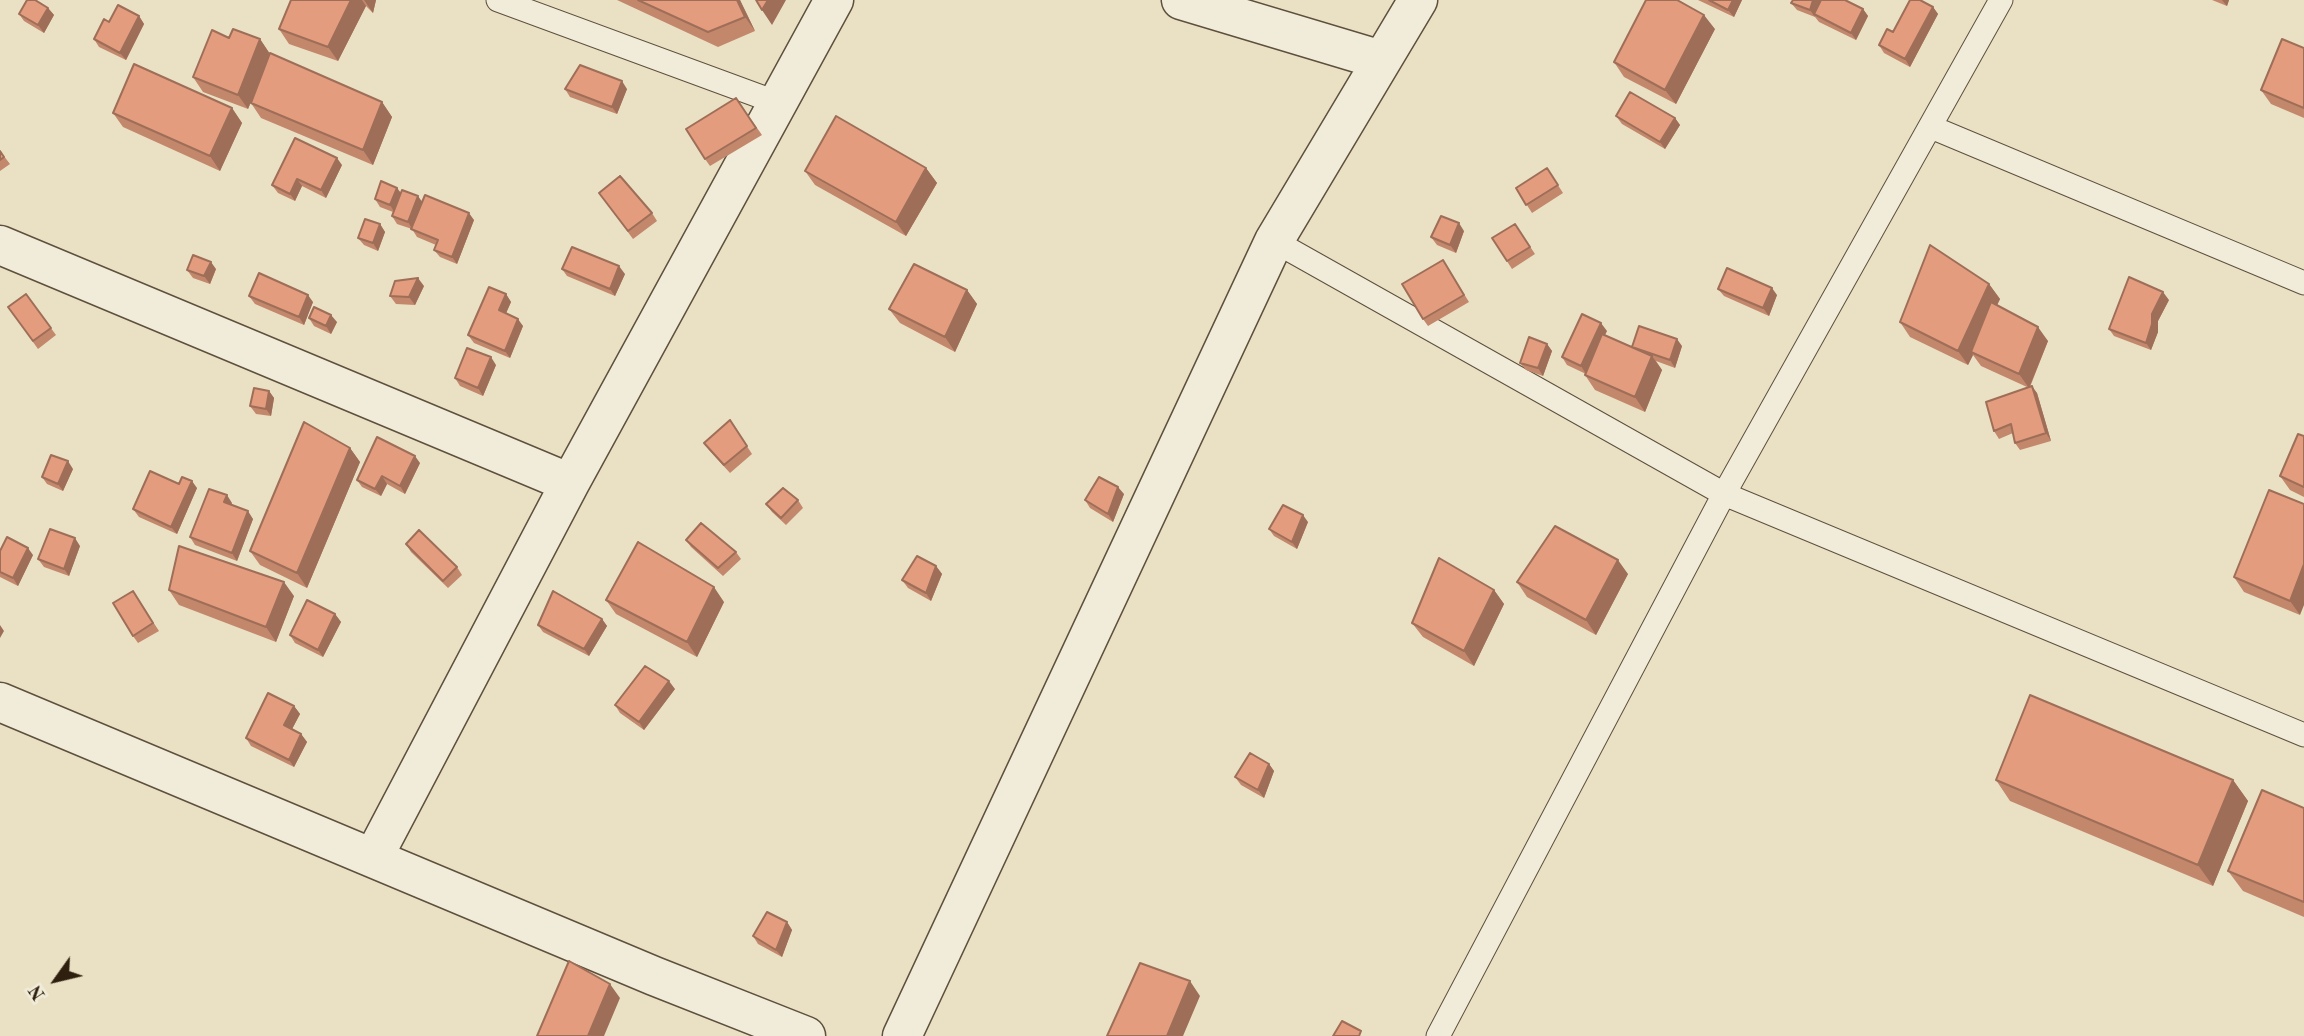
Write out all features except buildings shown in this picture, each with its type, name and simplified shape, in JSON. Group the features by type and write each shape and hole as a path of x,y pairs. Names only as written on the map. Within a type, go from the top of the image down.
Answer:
{"street":[{"path":"373,858 570,483 834,0"},
{"path":"1181,0 1381,60"},
{"path":"902,1036 1274,240 1418,0"},
{"path":"0,246 570,483"},
{"path":"0,702 654,976 806,1036"}],"lane":[{"path":"498,0 778,103"},
{"path":"1437,1036 1724,494 2001,0"},
{"path":"1931,127 2304,283"},
{"path":"1274,240 1724,494 2304,735"}]}
